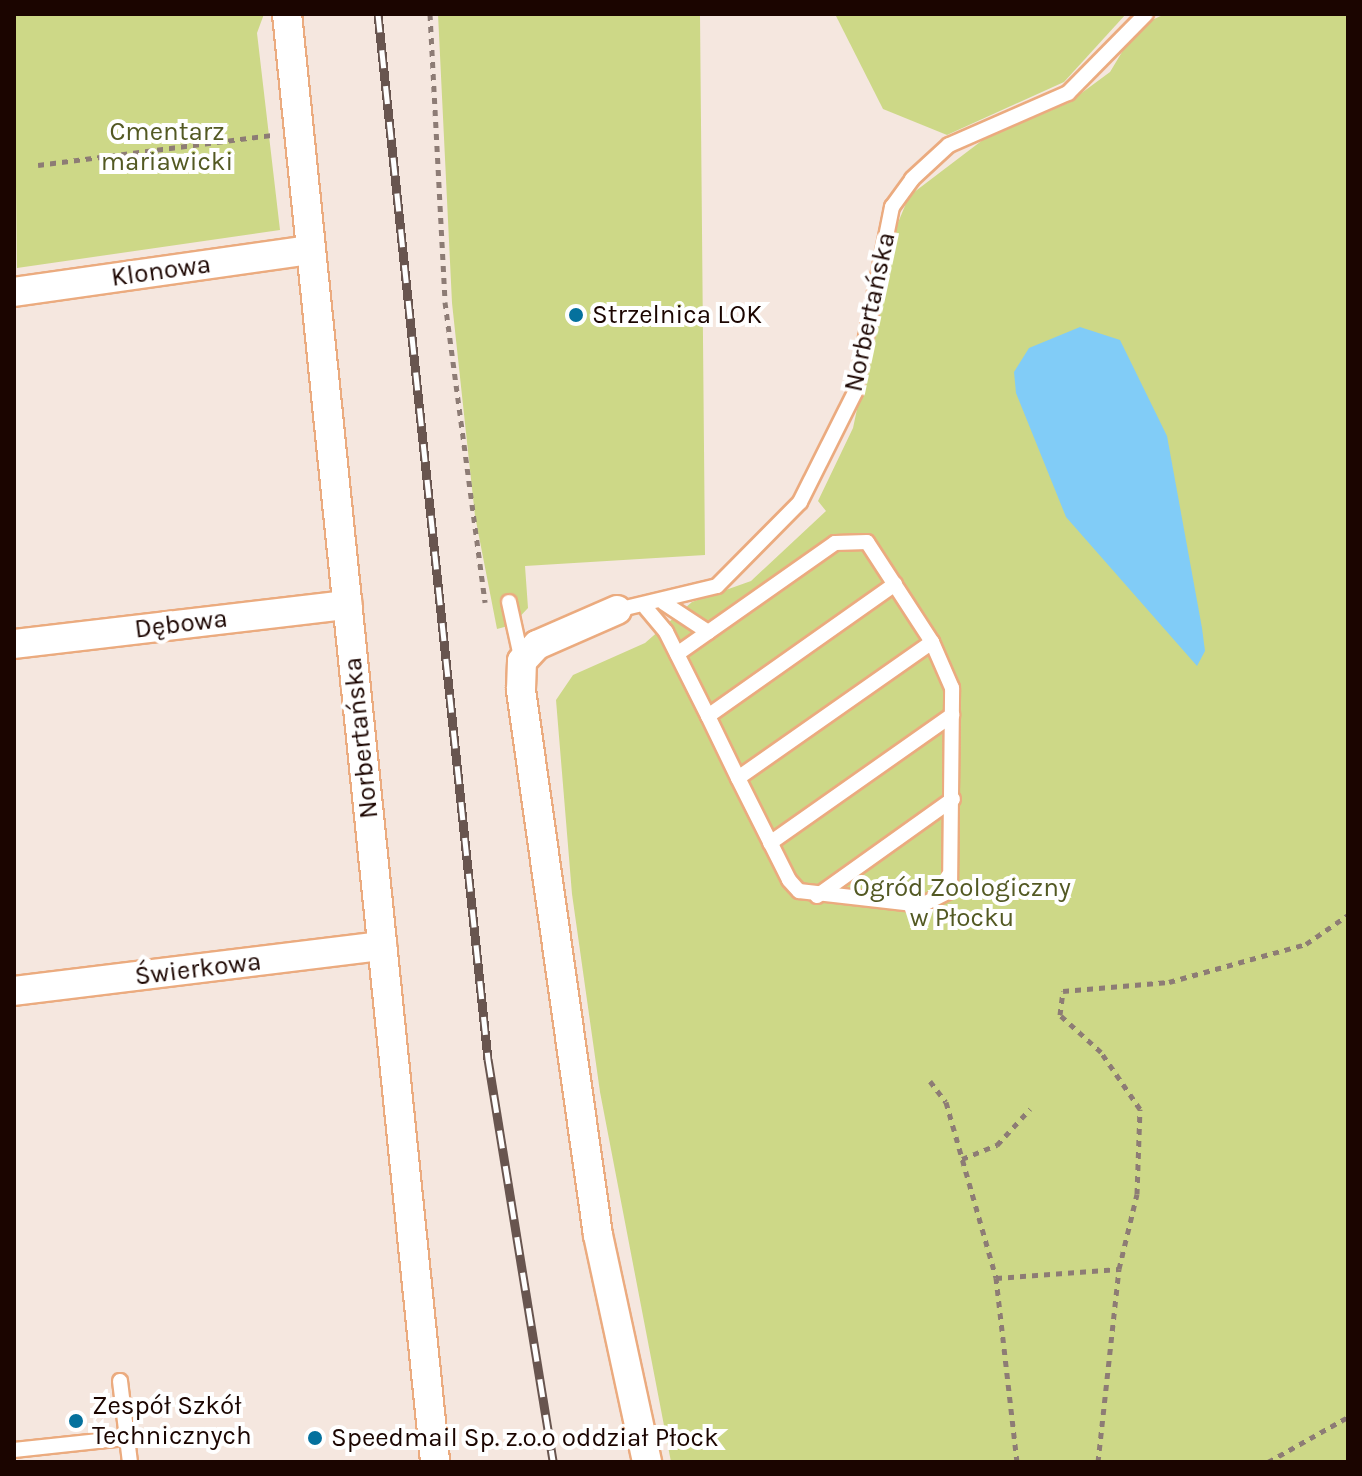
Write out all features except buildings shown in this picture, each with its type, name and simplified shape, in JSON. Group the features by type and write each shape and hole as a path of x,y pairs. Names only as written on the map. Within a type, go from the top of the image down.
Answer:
{"street":[{"name":"Norbertańska","path":"287,14 435,1462"},
{"name":"Klonowa","path":"14,292 309,250"},
{"name":"Dębowa","path":"14,644 348,605"},
{"name":"Norbertańska","path":"522,661 537,645 617,610"},
{"path":"522,661 531,769 598,1235 647,1462"},
{"name":"Świerkowa","path":"14,991 382,946"}],"lane":[{"name":"Norbertańska","path":"617,610 646,608 717,586 800,502 855,392 892,207 912,179 949,145 1068,93 1146,14"},
{"path":"646,608 677,654 789,880 817,896 922,905 941,899 954,879 952,715 948,672 867,542 844,540 677,654"},
{"path":"708,716 895,584"},
{"path":"509,602 522,661"},
{"path":"664,603 708,632"},
{"path":"738,778 932,642"},
{"path":"770,843 952,715"},
{"path":"817,896 953,799"},
{"path":"120,1381 130,1462"},
{"path":"14,1450 127,1438"}],"path":[{"path":"430,14 448,334 486,608"},
{"path":"38,165 278,134"},
{"path":"1098,1462 1119,1269 1137,1194 1140,1109 1101,1052 1060,1015 1063,991 1169,982 1306,944 1348,915"},
{"path":"930,1081 946,1102 996,1278 1017,1462"},
{"path":"962,1159 997,1145 1030,1109"},
{"path":"996,1278 1119,1269"},
{"path":"1268,1462 1348,1417"}],"green space":[{"name":"Cmentarz mariawicki","path":"14,14 264,14 257,33 280,230 17,268"},
{"name":"Strzelnica LOK","path":"438,14 700,14 705,555 525,566 528,608 512,625 497,629 475,516 452,303"},
{"path":"835,14 1126,14 1064,82 947,135 883,109"},
{"name":"Ogród Zoologiczny w Płocku","path":"1165,14 1348,14 1348,1462 671,1462 600,1092 572,894 556,700 573,675 645,643 692,602 751,581 826,511 818,501 853,428 895,230 909,196 984,139 1068,103 1110,72 1137,27"}],"water":[{"path":"1080,327 1120,340 1167,436 1205,651 1197,666 1066,517 1016,393 1014,372 1029,348"}],"railway":[{"path":"378,14 488,1059 553,1462"}],"place":[{"name":"Strzelnica LOK","path":"576,315"},
{"name":"Zespół Szkół Technicznych","path":"76,1421"},
{"name":"Speedmail Sp. z.o.o oddział Płock","path":"315,1438"}]}
